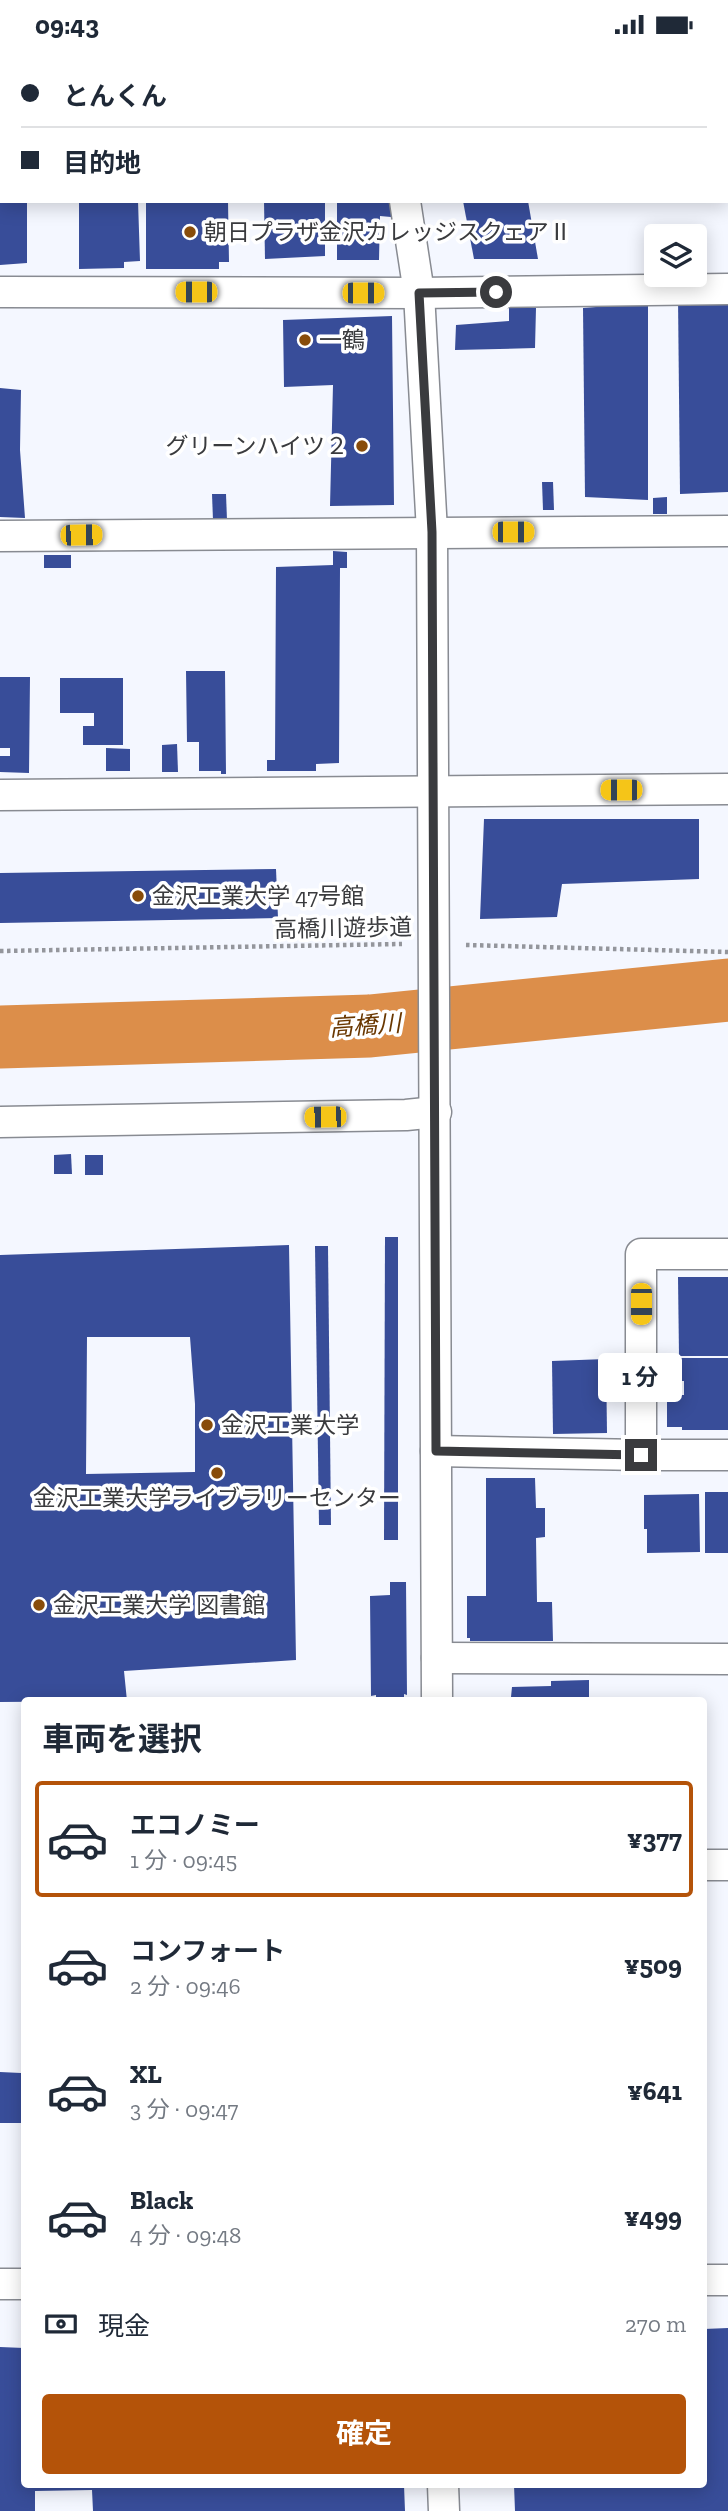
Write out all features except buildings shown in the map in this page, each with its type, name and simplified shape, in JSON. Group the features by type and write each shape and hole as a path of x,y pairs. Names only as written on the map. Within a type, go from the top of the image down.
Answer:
{"street":[{"path":"405,203 419,293 432,532 437,1697"},
{"path":"0,292 419,293 728,289"},
{"path":"0,536 728,531"},
{"path":"0,795 728,789"},
{"path":"0,1122 406,1115 436,1112"},
{"path":"641,1455 641,1254 728,1254"},
{"path":"436,1451 728,1455"},
{"path":"437,1658 728,1659"},
{"path":"707,1865 728,1865"},
{"path":"707,2280 728,2280"},
{"path":"0,2284 21,2284"},
{"path":"443,2488 444,2511"}],"path":[{"name":"高橋川遊歩道","path":"0,951 728,951"}],"waterway":[{"name":"高橋川","path":"0,1037 370,1026 728,990"}],"place":[{"name":"朝日プラザ金沢カレッジスクェアⅡ","path":"190,232"},
{"name":"一鶴","path":"305,340"},
{"name":"グリーンハイツ２","path":"362,446"},
{"name":"金沢工業大学 47号館","path":"138,896"},
{"name":"金沢工業大学","path":"207,1425"},
{"name":"金沢工業大学ライブラリーセンター","path":"217,1473"},
{"name":"金沢工業大学 図書館","path":"39,1605"}],"route":[{"path":"496,292 419,293 432,532 436,1451 641,1455"}]}
